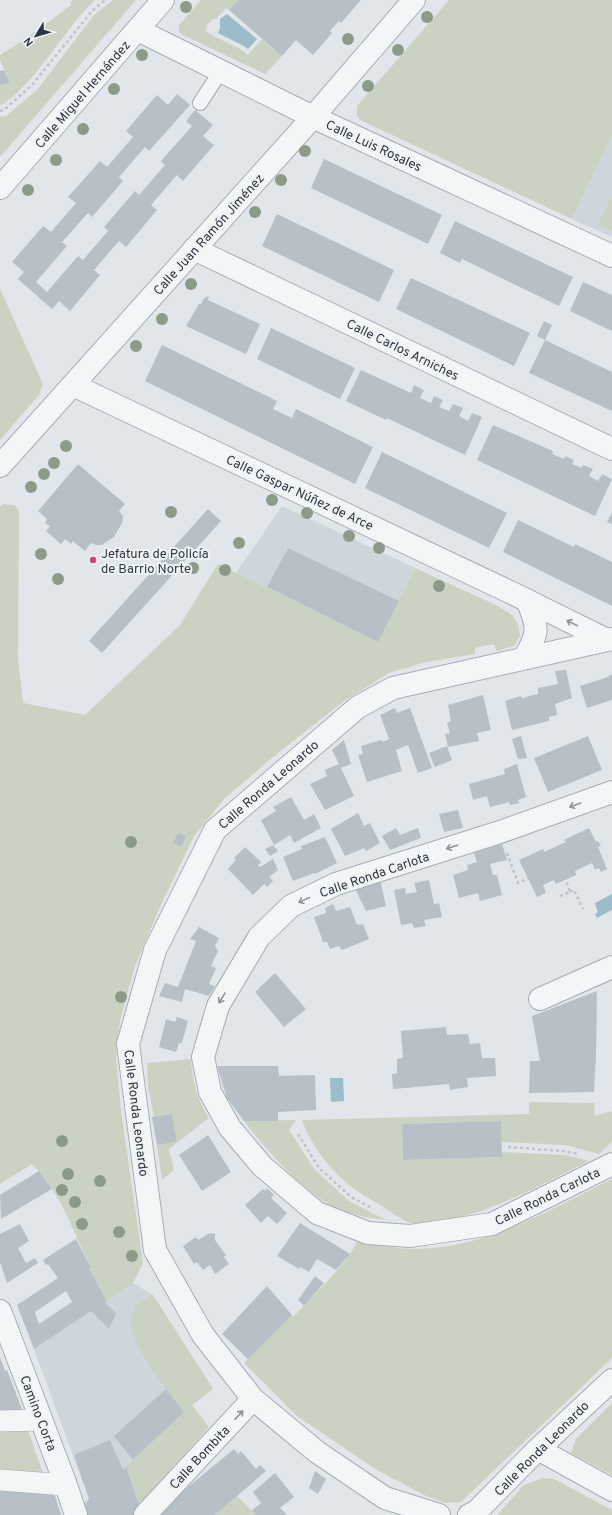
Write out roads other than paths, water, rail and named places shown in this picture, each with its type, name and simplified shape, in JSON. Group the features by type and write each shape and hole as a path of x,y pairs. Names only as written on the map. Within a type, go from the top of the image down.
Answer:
{"street":[{"name":"Calle Miguel Hernández","path":"0,188 163,0"},
{"name":"Calle Juan Ramón Jiménez","path":"0,466 314,117 414,0"},
{"name":"Calle Luis Rosales","path":"138,30 314,117 612,256"},
{"name":"Calle Carlos Arniches","path":"194,249 612,449"},
{"name":"Calle Gaspar Núñez de Arce","path":"73,385 609,640"},
{"path":"524,658 533,643 537,623 527,600"},
{"name":"Calle Ronda Leonardo","path":"439,1515 385,1498 317,1452 253,1399 203,1335 155,1250 128,1044 155,950 215,830 358,707 393,688 609,640"},
{"name":"Calle Ronda Carlota","path":"612,792 500,832 336,884 291,906 259,937 218,1006 203,1057 210,1092 230,1128 262,1166 317,1213 368,1233 410,1236 492,1224 612,1165"},
{"path":"540,999 612,967"},
{"name":"Camino Corta","path":"0,1311 42,1420 76,1515"},
{"name":"Calle Ronda Leonardo","path":"469,1515 476,1512 538,1449 612,1380"},
{"name":"Calle Bombita","path":"145,1515 253,1399"},
{"path":"0,1421 42,1420"},
{"path":"538,1449 612,1490"},
{"path":"0,1480 66,1485"}],"lane":[{"path":"200,103 220,71"}],"water":[{"path":"227,14 257,39 248,49 218,33 220,28 220,19"},
{"path":"612,894 612,910 597,918 595,914 598,912 595,903"},
{"path":"330,1078 343,1078 344,1101 331,1102"}],"place":[{"name":"Jefatura de Policía de Barrio Norte","path":"93,560"}]}
